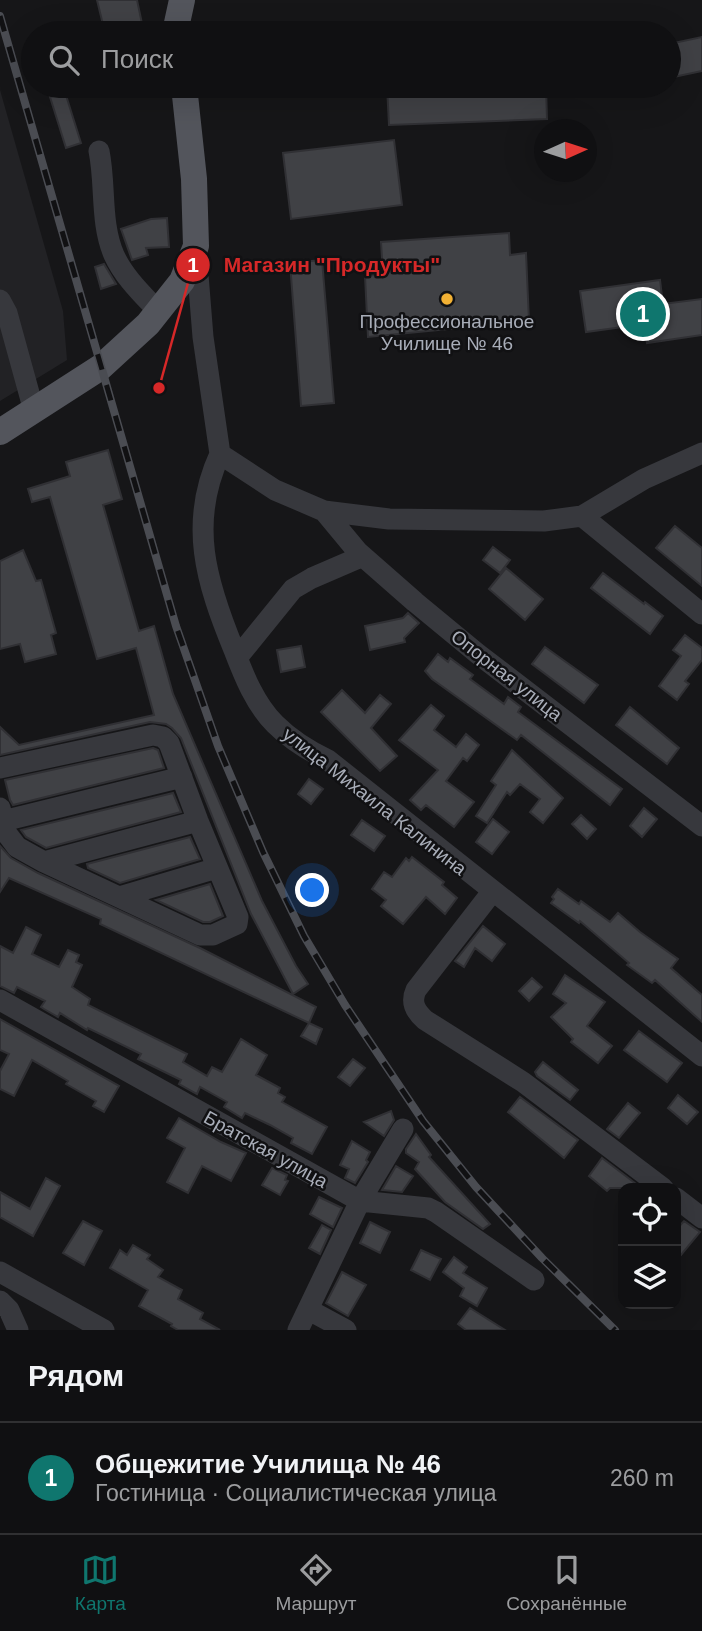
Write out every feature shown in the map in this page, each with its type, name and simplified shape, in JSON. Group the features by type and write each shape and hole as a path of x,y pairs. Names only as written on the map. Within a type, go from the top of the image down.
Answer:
{"main road":[{"path":"177,21 181,0"},
{"path":"0,432 101,367 148,324 182,281 196,246 194,178 185,98"}],"street":[{"path":"99,151 107,229 114,256 130,280 158,311"},
{"path":"196,246 203,337 220,454 275,490 324,511 389,519 544,521 582,516 644,479 702,453"},
{"path":"0,300 7,313 34,411"},
{"name":"улица Михаила Калинина","path":"220,454 210,476 204,501 204,556 212,590 237,658 251,690 275,725 328,760 702,1056"},
{"name":"Опорная улица","path":"324,511 363,556 478,654 702,826"},
{"path":"582,516 702,614"},
{"path":"237,658 293,589 363,556"},
{"path":"0,768 153,735 163,737 169,743 238,917 237,924 213,935 200,935 17,847 7,834 1,815 182,777"},
{"path":"44,862 198,821"},
{"path":"119,897 217,868"},
{"path":"492,892 416,990 413,996 415,1008 425,1020 523,1082 656,1183"},
{"name":"Братская улица","path":"0,1000 360,1201 428,1208 534,1280"},
{"path":"298,1330 360,1201 403,1129"},
{"path":"681,1202 702,1218"},
{"path":"0,1272 104,1330"},
{"path":"0,1301 9,1310 18,1330"},
{"path":"309,1310 346,1330"}],"shaded area":[{"path":"0,90 63,311 67,360 0,401"}],"building":[{"path":"97,0 137,0 141,21 102,21"},
{"path":"702,37 702,71 681,75 681,41"},
{"path":"50,98 67,98 81,143 66,148"},
{"path":"388,98 546,98 547,119 389,125"},
{"path":"394,140 402,205 291,219 283,153"},
{"path":"167,218 169,247 146,248 148,255 132,260 121,229 151,219"},
{"name":"Профессиональное Училище № 46","path":"509,233 510,255 526,253 529,321 368,337 365,276 383,274 381,242"},
{"name":"Профессиональное Училище № 46","path":"322,260 334,403 301,406 290,263"},
{"path":"104,264 116,284 101,289 95,267"},
{"path":"660,280 663,304 702,299 702,335 647,343 644,324 586,332 580,291"},
{"path":"108,450 122,499 103,505 139,631 154,626 173,694 262,901 308,984 293,994 251,914 181,738 172,728 166,724 150,722 0,755 0,727 19,745 154,715 136,648 97,659 50,497 32,502 28,489 70,476 66,462"},
{"path":"675,526 702,548 702,586 656,548"},
{"path":"493,547 510,560 500,573 483,560"},
{"path":"23,550 36,581 41,580 56,633 51,635 56,654 25,662 20,644 0,649 0,561"},
{"path":"506,568 543,599 525,620 489,589"},
{"path":"603,573 663,616 650,634 591,588"},
{"path":"408,613 419,623 404,638 405,642 370,650 365,626 403,618"},
{"path":"685,635 702,648 702,660 685,681 689,684 677,700 659,686 681,656 673,650"},
{"path":"301,646 305,667 281,672 277,650"},
{"path":"545,647 598,685 584,703 532,664"},
{"path":"438,654 448,662 450,658 473,675 470,679 504,704 508,697 521,707 518,712 622,789 610,805 521,735 517,740 432,679 425,671"},
{"path":"342,690 365,713 380,695 391,704 371,728 397,756 380,771 321,712"},
{"path":"431,705 444,716 434,730 456,747 466,734 479,745 467,761 463,758 446,781 474,802 454,827 426,805 421,810 410,800 438,770 399,740"},
{"path":"630,707 679,748 667,764 616,725"},
{"path":"153,748 158,750 164,768 13,805 10,800 5,780"},
{"path":"512,750 563,798 543,823 530,812 540,799 520,784 510,795 507,792 487,823 476,816 496,785 491,781"},
{"path":"309,779 323,789 311,804 298,794"},
{"path":"173,793 181,812 46,848 26,837 21,830"},
{"path":"644,808 657,819 642,837 630,826"},
{"path":"581,815 596,829 587,839 572,824"},
{"path":"493,819 509,832 492,854 476,842"},
{"path":"362,820 385,836 374,851 351,835"},
{"path":"190,837 200,859 120,883 88,868 87,864"},
{"path":"0,846 11,858 38,873 200,948 316,1007 309,1023 100,924 101,919 9,878 0,892"},
{"path":"412,857 444,882 442,885 457,898 445,914 426,897 403,924 381,906 386,900 372,889 384,872 392,877 406,858 409,861"},
{"path":"210,884 223,916 210,922 203,922 156,900"},
{"path":"558,889 579,904 581,901 610,922 618,913 678,959 671,968 702,995 702,1022 655,980 652,983 627,965 629,963 580,921 579,923 551,903"},
{"path":"483,926 505,944 492,961 475,948 464,967 455,961"},
{"path":"26,927 41,935 32,954 59,967 68,950 79,955 76,962 82,965 72,987 90,999 88,1005 187,1054 183,1062 207,1076 212,1067 222,1072 241,1039 267,1055 256,1075 280,1088 278,1093 285,1097 282,1102 327,1127 312,1154 291,1143 293,1138 270,1125 245,1113 242,1118 224,1107 227,1102 200,1087 197,1094 179,1084 181,1080 138,1059 141,1054 88,1028 87,1030 60,1013 58,1017 44,1009 41,1007 45,1001 17,987 14,993 0,986 0,946 13,953"},
{"path":"565,975 605,1002 587,1026 612,1046 598,1063 571,1042 573,1039 551,1017 566,1003 553,994"},
{"path":"532,978 542,987 529,1001 519,991"},
{"path":"0,1019 119,1086 104,1112 93,1106 96,1101 32,1060 14,1096 0,1089 0,1071 9,1054 0,1050"},
{"path":"309,1023 322,1029 316,1044 301,1036"},
{"path":"639,1031 682,1063 667,1082 624,1050"},
{"path":"353,1059 365,1068 350,1086 338,1077"},
{"path":"543,1062 578,1090 570,1100 537,1076 535,1072"},
{"path":"678,1095 698,1112 687,1124 668,1108"},
{"path":"520,1097 578,1140 564,1158 508,1112"},
{"path":"628,1103 640,1113 619,1138 607,1129"},
{"path":"391,1111 394,1120 384,1136 364,1122"},
{"path":"179,1118 246,1153 231,1181 202,1166 188,1193 167,1182 185,1148 167,1138"},
{"path":"416,1134 431,1155 429,1157 490,1224 483,1229 445,1202 415,1169 419,1162 406,1153 406,1149"},
{"path":"352,1141 370,1152 366,1160 368,1162 355,1183 345,1178 349,1169 340,1165"},
{"path":"602,1158 634,1183 618,1183 618,1188 610,1188 607,1191 589,1176"},
{"path":"396,1166 413,1176 402,1192 382,1190"},
{"path":"272,1168 287,1175 285,1180 288,1181 280,1195 262,1185"},
{"path":"46,1178 60,1186 33,1236 0,1217 0,1192 30,1209"},
{"path":"319,1197 342,1208 333,1227 310,1214"},
{"path":"83,1221 102,1231 84,1265 63,1253"},
{"path":"684,1221 700,1232 681,1255 681,1246 681,1224"},
{"path":"370,1222 390,1232 380,1253 360,1243"},
{"path":"322,1225 331,1230 320,1254 309,1248"},
{"path":"133,1245 150,1255 147,1259 163,1270 158,1277 182,1290 178,1299 203,1313 200,1319 220,1330 178,1330 139,1306 148,1290 110,1268 120,1250 127,1255"},
{"path":"421,1250 441,1259 430,1280 411,1270"},
{"path":"454,1257 467,1267 463,1273 487,1288 477,1306 460,1296 464,1288 443,1272"},
{"path":"342,1272 366,1285 348,1316 326,1303"},
{"path":"470,1308 505,1330 466,1330 458,1324"}],"railway":[{"path":"0,16 21,89"},
{"path":"24,98 176,626 218,746 263,852 304,936 345,1005 423,1121 476,1187 542,1258 615,1330"}],"place":[{"name":"Профессиональное Училище № 46","path":"447,299"},
{"name":"Общежитие Училища № 46","path":"643,314"},
{"name":"Магазин \"Продукты\"","path":"159,388"}]}
